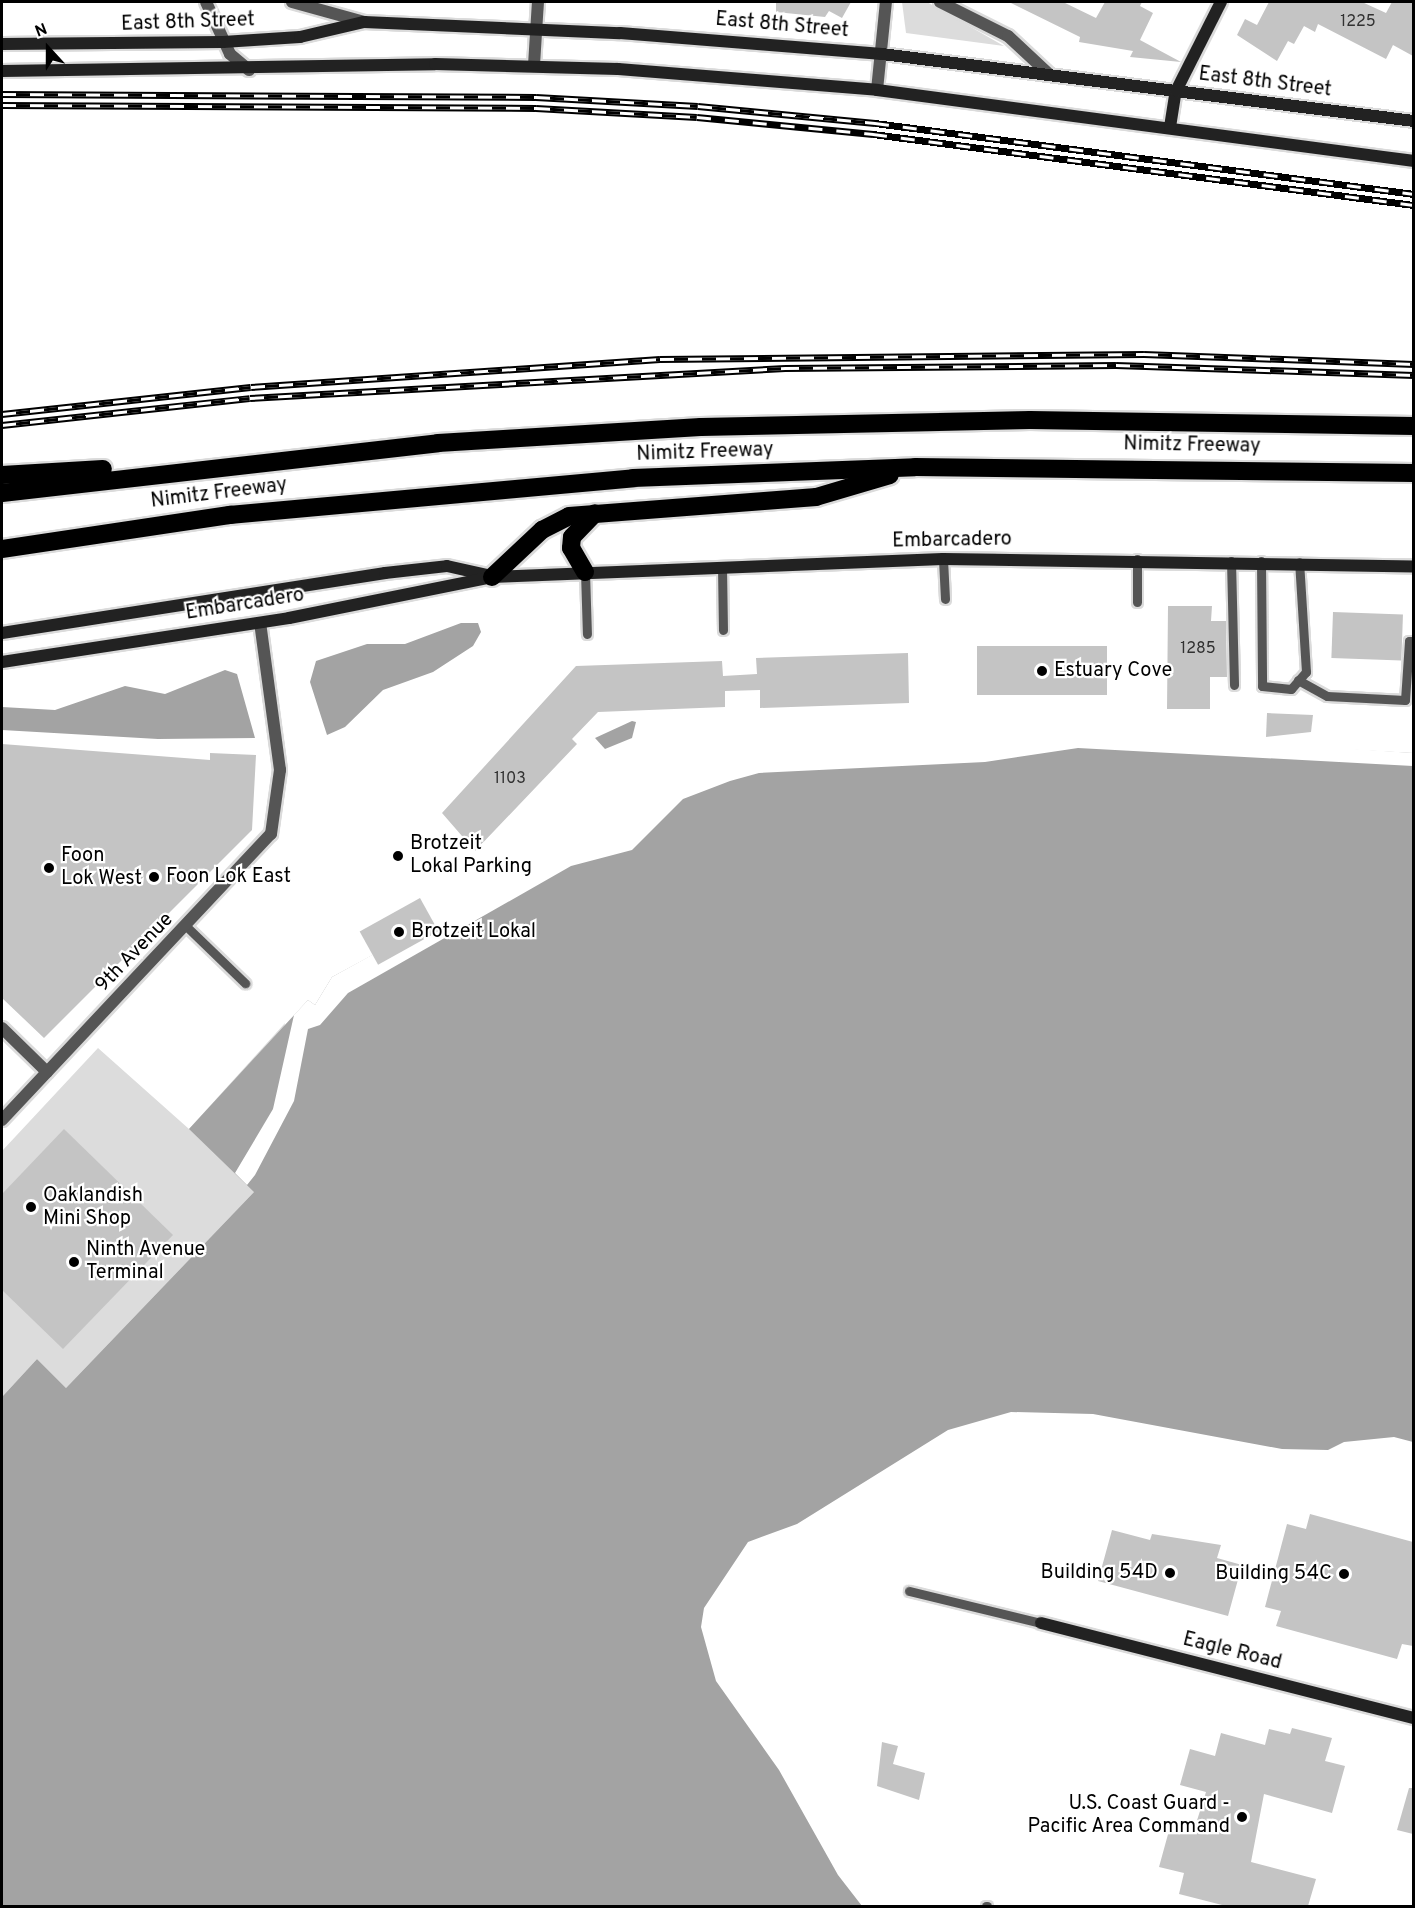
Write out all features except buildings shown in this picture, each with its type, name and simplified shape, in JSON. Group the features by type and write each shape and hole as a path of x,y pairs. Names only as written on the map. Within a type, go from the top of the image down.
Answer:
{"highway":[{"name":"Nimitz Freeway","path":"2,493 237,463 438,443 867,422 1413,426"},
{"path":"2,475 237,463"},
{"name":"Nimitz Freeway","path":"2,549 230,514 521,485 915,467 1413,473"},
{"path":"492,577 542,530 569,516 599,510 816,497 915,467"},
{"path":"585,572 571,548 572,537 599,510"}],"main road":[{"path":"1170,128 1176,92 1221,2"},
{"name":"East 8th Street","path":"2,44 223,42 300,37 364,22 535,30 882,54 1413,121"},
{"path":"2,71 250,71 534,65 877,90 1413,161"},
{"name":"Embarcadero","path":"2,662 260,622 492,577 944,559 1137,559 1413,566"},
{"name":"Embarcadero","path":"2,633 385,573 447,566 492,577"},
{"name":"Eagle Road","path":"1041,1623 1413,1718"}],"street":[{"path":"206,2 223,42 250,71"},
{"path":"292,2 364,22"},
{"path":"534,65 538,2"},
{"path":"877,90 886,2"},
{"path":"940,2 1008,36 1050,75"},
{"name":"9th Avenue","path":"2,1120 249,863 271,834 277,813 280,770 260,622"},
{"path":"2,1028 47,1072"}],"lane":[{"path":"944,559 945,599"},
{"path":"1137,559 1137,602"},
{"path":"1231,561 1234,685"},
{"path":"1261,561 1262,686 1291,688 1306,672 1299,562"},
{"path":"722,567 723,630"},
{"path":"585,572 587,634"},
{"path":"1298,680 1327,696 1405,700 1408,641 1413,641"},
{"path":"187,927 245,983"},
{"path":"909,1591 1041,1623"}],"shaded area":[{"path":"902,2 927,2 1004,46 906,33"},
{"path":"461,623 478,623 481,632 473,646 433,672 383,690 345,727 327,735 310,682 316,661 367,644 405,644"},
{"path":"225,670 237,674 255,738 158,739 2,730 2,707 55,710 125,686 165,694"},
{"path":"632,721 636,722 632,738 605,749 595,738"},
{"path":"1159,739 1413,753 1413,1442 1394,1437 1344,1442 1328,1450 1282,1449 1093,1414 1011,1412 948,1430 797,1524 748,1542 704,1608 701,1627 716,1681 779,1770 838,1875 862,1906 2,1906 2,1397 37,1359 66,1388 254,1192 189,1129 308,1000 315,1005 332,977 557,855 601,841 712,775"},
{"path":"285,1023 254,1192 66,1388 37,1359 2,1397 2,1151 98,1048 189,1129"}],"pier":[{"path":"1057,729 1413,753 1413,766 1078,748 985,762 759,773 730,781 683,799 632,850 571,866 348,993 320,1025 308,1029 294,1101 255,1175 247,1185 235,1173 273,1109 294,1015 308,1000 315,1005 332,977 559,852 605,837 677,782 759,755 963,747"}],"railway":[{"path":"2,94 536,97 698,106 875,123 1414,194"},
{"path":"2,105 536,108 697,117 873,134 1414,205"},
{"path":"2,414 251,387 660,359 1144,354 1414,364"},
{"path":"2,425 250,398 785,368 1116,365 1414,375"}],"place":[{"name":"Estuary Cove","path":"1042,671"},
{"name":"Brotzeit Lokal Parking","path":"398,856"},
{"name":"Foon Lok West","path":"49,868"},
{"name":"Foon Lok East","path":"154,877"},
{"name":"Brotzeit Lokal","path":"399,932"},
{"name":"Oaklandish Mini Shop","path":"31,1207"},
{"name":"Ninth Avenue Terminal","path":"74,1262"},
{"name":"Building 54D","path":"1170,1573"},
{"name":"Building 54C","path":"1344,1574"},
{"name":"U.S. Coast Guard - Pacific Area Command","path":"1242,1817"}]}
